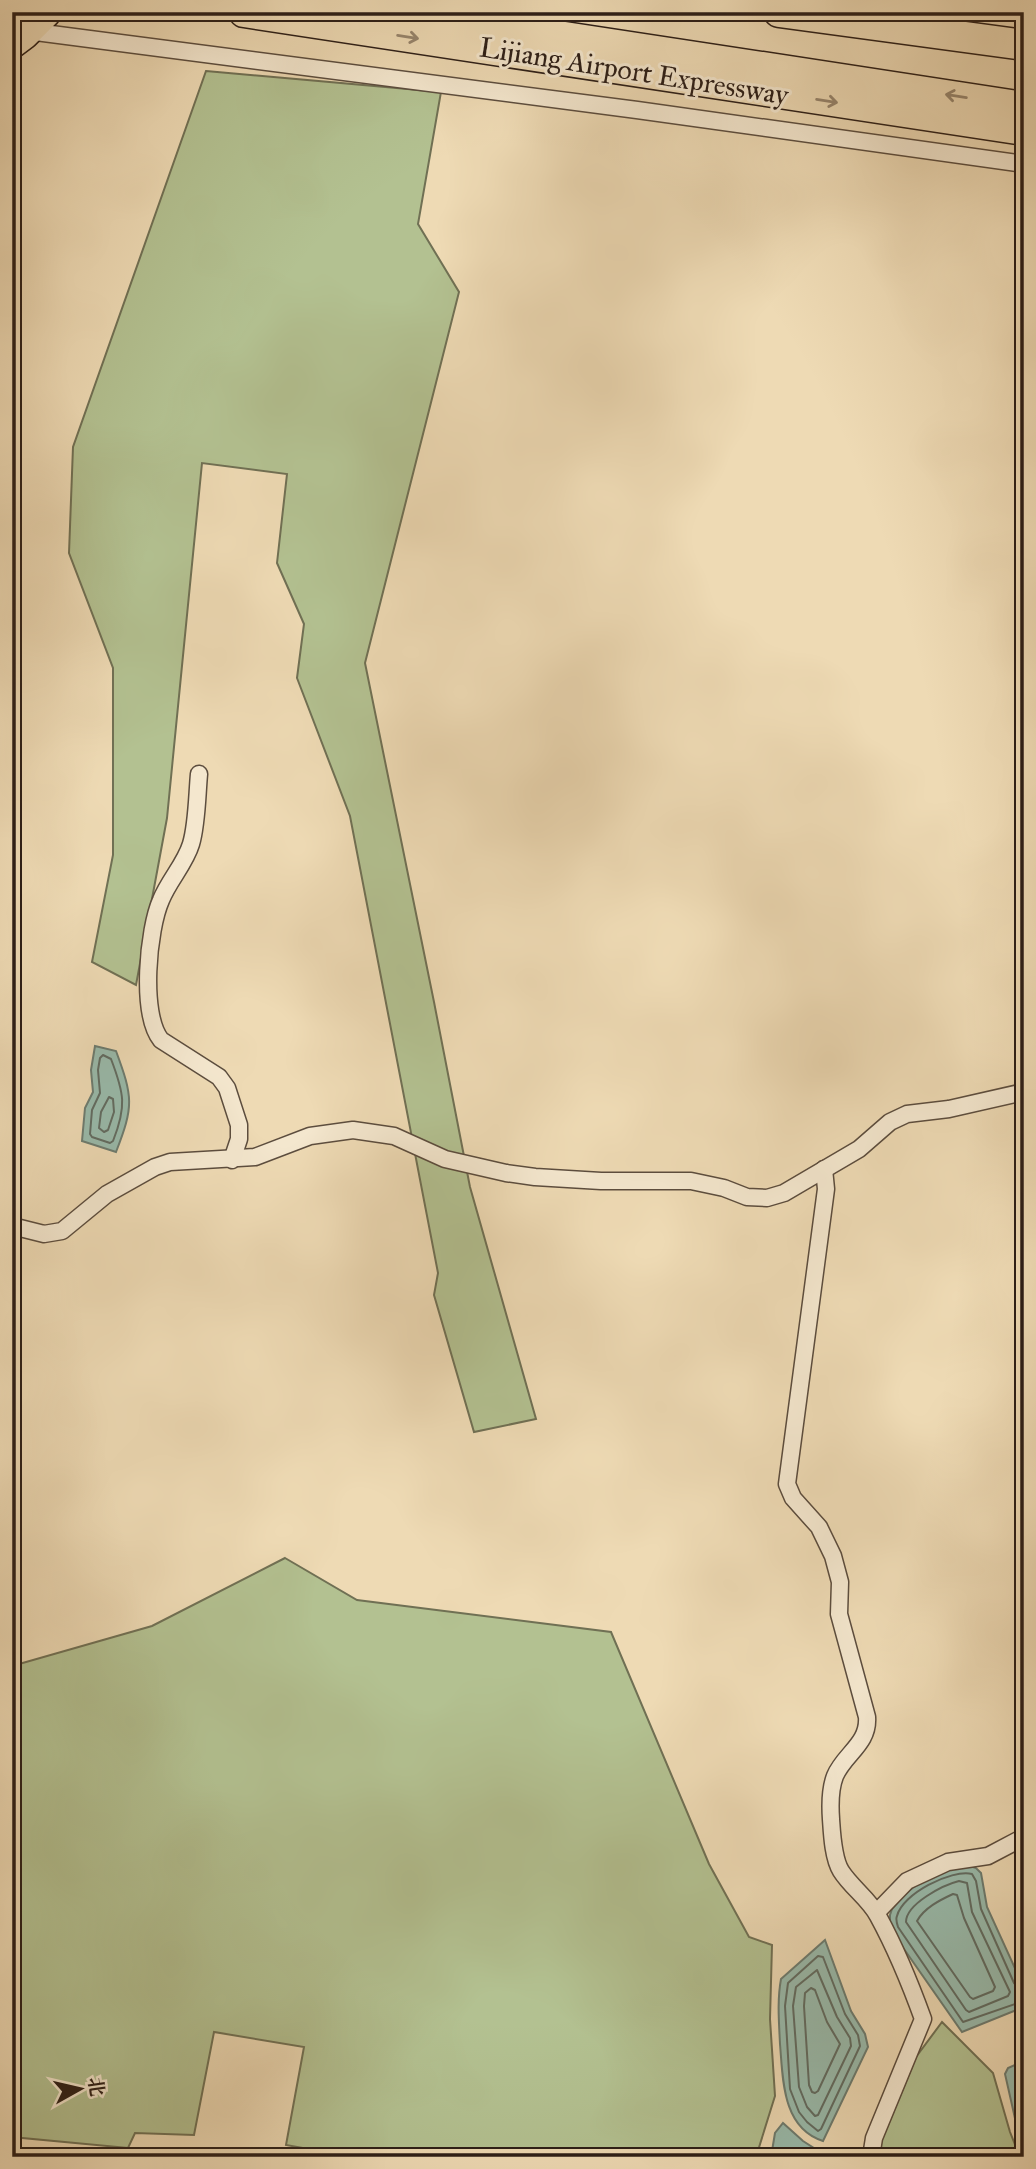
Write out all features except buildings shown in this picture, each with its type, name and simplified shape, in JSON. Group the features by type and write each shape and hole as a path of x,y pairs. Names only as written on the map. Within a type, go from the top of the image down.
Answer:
{"highway":[{"name":"Lijiang Airport Expressway","path":"244,12 1024,130"},
{"name":"Lijiang Airport Expressway","path":"401,12 1024,107"},
{"path":"779,12 1024,45"}],"street":[{"path":"22,35 636,110 1024,164"},
{"path":"199,774 192,842 185,859 167,886 153,920 148,988 152,1024 158,1037 219,1077 227,1088 239,1125 239,1139 232,1160"},
{"path":"12,1226 35,1233 54,1234 62,1231 107,1194 155,1167 184,1160 255,1157 310,1136 353,1130 394,1136 445,1159 536,1178 691,1181 757,1198 767,1198 783,1193 859,1149 890,1122 907,1114 949,1108 1024,1091"},
{"path":"824,1169 826,1189 787,1484 793,1498 826,1539 838,1573 839,1614 867,1726 867,1731 836,1775 831,1797 836,1857 840,1870 877,1912 906,1971 923,2018 874,2138 871,2157"},
{"path":"877,1912 907,1881 948,1862 988,1856 1024,1837"}],"green space":[{"path":"206,71 441,92 418,224 459,292 365,663 470,1187 536,1419 474,1432 434,1295 438,1273 350,816 297,678 304,624 277,563 287,474 202,463 167,818 136,985 92,962 113,855 113,668 69,553 73,447"},
{"path":"285,1558 357,1600 611,1632 709,1864 749,1937 772,1945 770,2019 775,2096 756,2157 353,2157 286,2145 304,2047 214,2032 194,2135 135,2133 128,2148 12,2137 12,1666 152,1626"},
{"path":"942,2022 993,2073 1020,2157 876,2157 916,2057"}],"water":[{"path":"958,12 1024,12 1024,18"},
{"path":"95,1046 116,1051 126,1080 128,1112 116,1152 82,1141 85,1108 93,1092 91,1070"},
{"path":"970,1866 981,1873 987,1907 1024,1988 1024,2007 962,2032 890,1929 890,1915 905,1894 926,1877 944,1869"},
{"path":"825,1940 851,2011 865,2034 868,2047 823,2141 810,2135 799,2125 787,2101 782,2072 779,2003 781,1979"},
{"path":"1024,2061 1023,2154 1005,2074 1008,2068"},
{"path":"783,2123 820,2152 822,2157 771,2157 775,2133"}]}
